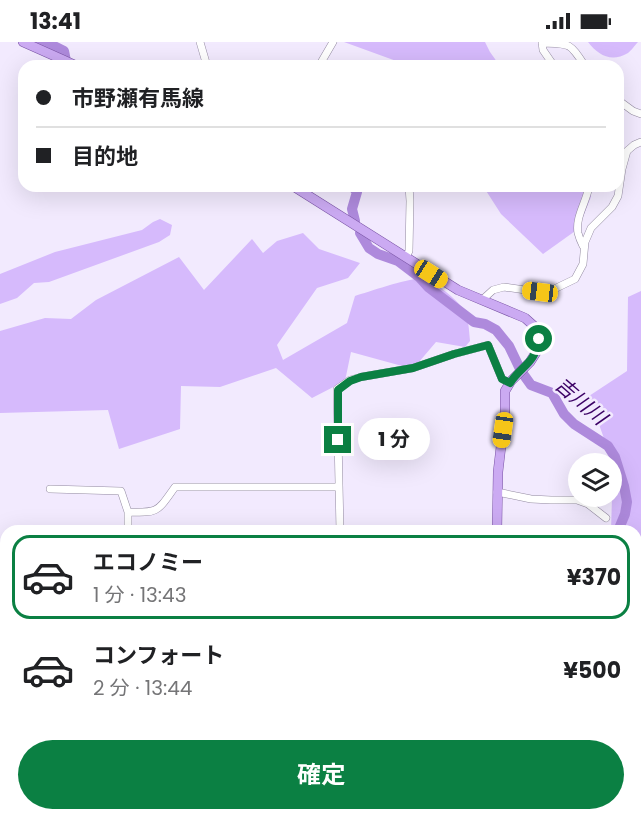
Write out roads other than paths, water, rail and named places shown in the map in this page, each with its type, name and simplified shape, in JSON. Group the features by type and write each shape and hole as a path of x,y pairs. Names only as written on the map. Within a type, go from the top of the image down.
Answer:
{"main road":[{"path":"23,42 64,60"},
{"path":"303,192 458,290 525,318 534,326 539,339 537,351 530,362 510,382 506,391 497,492 497,525"}],"street":[{"path":"200,42 205,60"},
{"path":"322,60 333,42"},
{"path":"550,60 543,50 542,42 569,45 581,60"},
{"path":"624,104 641,114"},
{"path":"624,162 627,151 641,142"},
{"path":"406,257 409,251 409,192"},
{"path":"585,252 577,231 578,220 588,192"},
{"path":"482,300 493,290 504,287 546,293 575,279 583,264 585,242 591,228 612,207 619,192"},
{"path":"340,525 338,390 350,381 361,377 413,368 488,345 502,379 510,382"},
{"path":"128,512 156,511 175,487 339,487"},
{"path":"50,489 121,490 128,512 128,525"},
{"path":"497,492 531,499 577,500 588,504 606,518"}],"waterway":[{"name":"吉川川","path":"35,42 52,45 64,51 66,60"},
{"name":"吉川川","path":"355,221 352,209 357,192"},
{"name":"吉川川","path":"360,233 369,248 398,261 474,322 485,324 496,330 509,346 521,371 531,385 552,393 564,414 574,424 608,446 615,457 627,502 620,525"}]}
